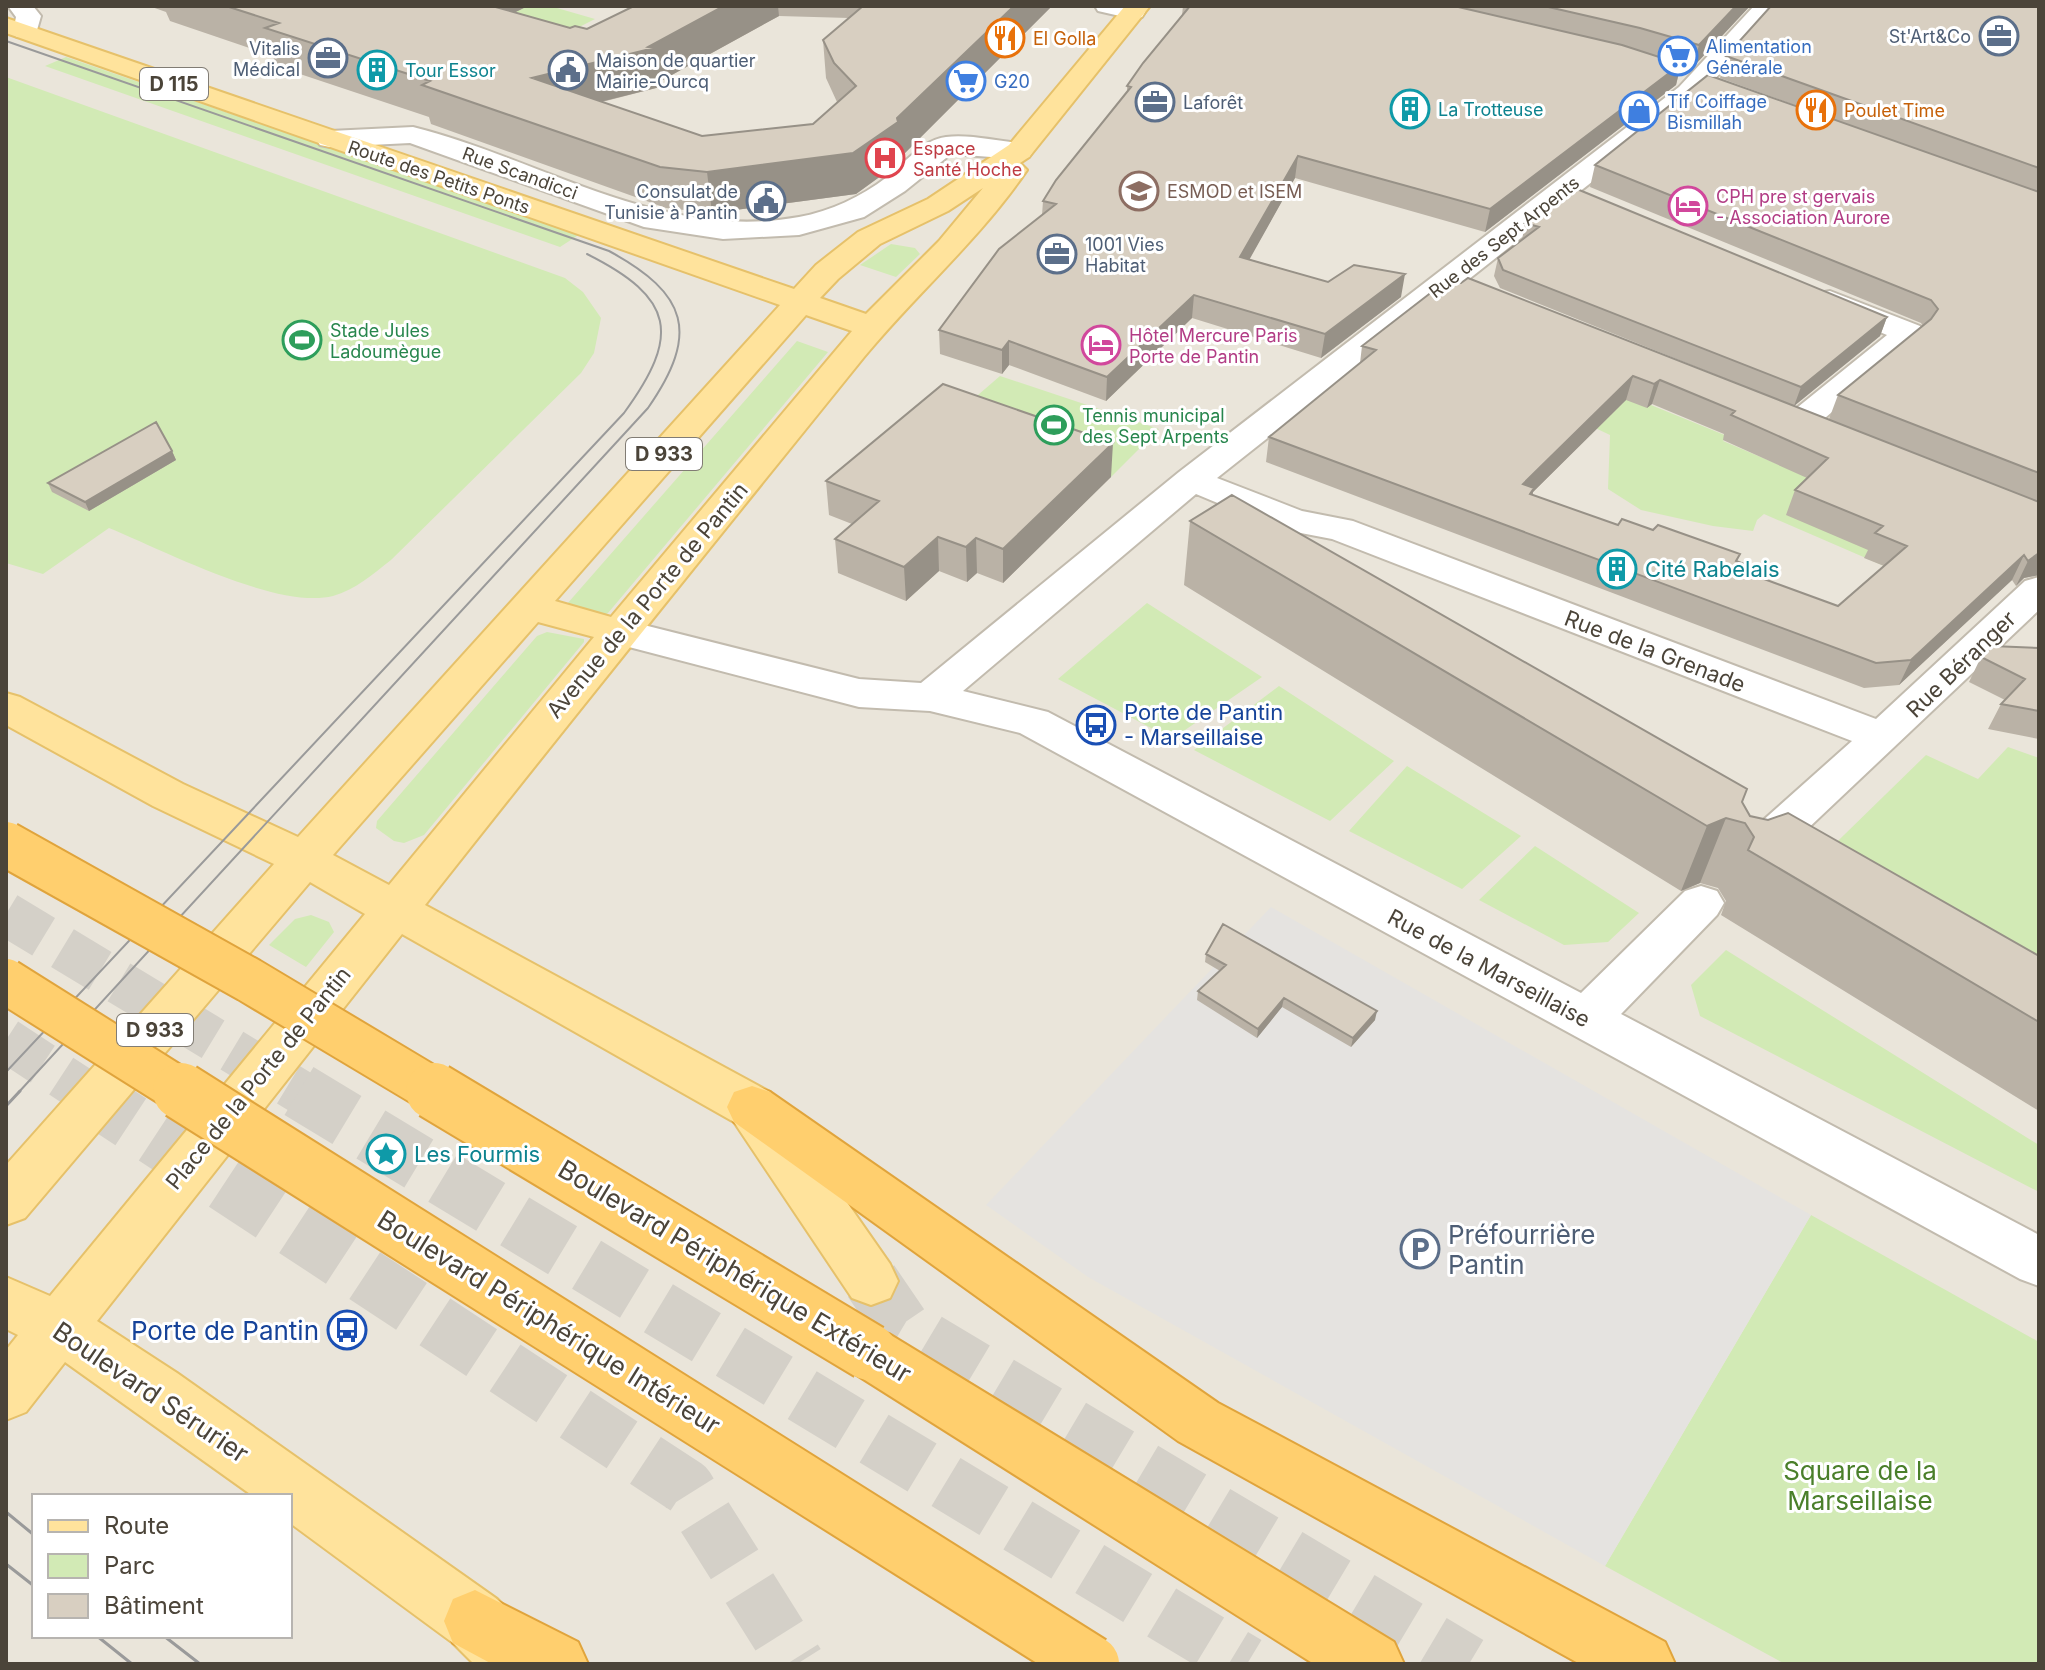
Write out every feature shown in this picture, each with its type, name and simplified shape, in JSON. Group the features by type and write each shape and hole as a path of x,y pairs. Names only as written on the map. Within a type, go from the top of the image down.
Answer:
{"highway":[{"name":"Boulevard Périphérique Extérieur","path":"6,844 263,988 672,1231 1372,1664"},
{"name":"Boulevard Périphérique Intérieur","path":"6,981 1091,1664"},
{"path":"752,1107 1198,1422 1643,1664"},
{"path":"475,1621 556,1664"}],"main road":[{"name":"D 933","path":"6,1202 304,859 800,301 835,264 869,238 938,205 1019,151 1126,8"},
{"name":"Route des Petits Ponts","path":"16,29 872,327"},
{"name":"Avenue de la Porte de Pantin","path":"394,907 872,327 950,247 1011,175 1019,151"},
{"path":"527,606 620,632"},
{"path":"6,707 168,795 304,859 394,907 478,958 752,1107 871,1281"},
{"name":"Place de la Porte de Pantin","path":"6,1393 394,907"},
{"name":"Boulevard Sérurier","path":"6,1302 59,1327 157,1392 475,1621 520,1664"}],"street":[{"path":"16,29 29,16 20,6"},
{"name":"Rue des Sept Arpents","path":"930,697 1192,480 1702,83 1767,6"},
{"name":"Rue Scandicci","path":"330,139 413,135 654,221 723,230 799,226 854,211 895,185 937,149 948,145 1019,151"},
{"path":"1565,190 1602,204"},
{"path":"1447,281 1487,297"},
{"path":"1800,422 1909,333 1807,290"},
{"name":"Rue de la Grenade","path":"1192,480 1293,521 1340,529 1882,737"},
{"path":"1293,521 1303,533 1304,547 1314,563"},
{"name":"Rue Béranger","path":"1882,737 2005,645 2039,589"},
{"name":"Rue de la Marseillaise","path":"620,632 859,693 930,697 1033,722 2039,1262"},
{"path":"1740,866 1882,737"},
{"path":"1742,812 1776,834"},
{"path":"1585,1020 1701,903"}],"shaded area":[{"path":"6,6 2039,6 2039,1664 6,1664"},
{"name":"Préfourrière Pantin","path":"1271,907 1811,1215 1605,1566 1088,1277 986,1205"}],"green space":[{"path":"521,6 550,6 595,19 526,54 481,29"},
{"path":"66,57 580,234 560,247 45,66"},
{"name":"Stade Jules Ladoumègue","path":"6,77 565,278 583,292 601,318 594,353 581,373 391,560 364,581 333,596 310,598 252,586 220,576 109,528 43,574 6,563"},
{"path":"891,244 915,248 920,254 896,277 860,265"},
{"path":"797,341 828,352 608,613 604,615 568,607 567,604"},
{"name":"Tennis municipal des Sept Arpents","path":"1000,376 1159,429 1111,477 949,420"},
{"path":"1592,381 1727,436 1723,441 1938,532 1922,551 2005,586 1979,607 1764,514 1757,520 1753,531 1713,526 1641,510 1608,489 1610,435 1572,417"},
{"path":"1147,603 1262,677 1172,739 1058,679"},
{"path":"547,632 584,639 584,642 424,835 404,843 394,841 376,828 377,821 537,636"},
{"path":"1279,686 1394,761 1330,821 1194,750"},
{"path":"2008,747 2039,758 2039,1014 1803,875 1926,755 1978,779"},
{"path":"1407,766 1521,836 1462,889 1349,831"},
{"path":"1535,846 1639,913 1608,942 1564,945 1479,900"},
{"path":"311,915 329,922 334,932 306,967 269,945 295,919"},
{"path":"1726,950 2039,1145 2039,1192 1700,1016 1691,985"},
{"name":"Square de la Marseillaise","path":"1811,1215 2039,1342 2039,1664 1785,1664 1605,1566"}],"building":[{"path":"226,6 492,6 570,28 587,29 634,6 724,6 648,47 654,48 532,78 702,136 813,124 856,86 834,63 823,40 863,6 1014,6 897,118 898,122 853,153 707,172 660,167 422,85 430,81 265,28 279,23"},
{"path":"1190,6 1454,6 1622,45 1681,64 1490,209 1298,156 1240,257 1328,282 1354,265 1405,274 1325,334 1194,295 1107,377 1009,341 1002,350 939,330 999,249 1056,204 1043,201 1056,180 1131,87 1127,86 1143,63"},
{"path":"1544,6 1736,6 1699,45"},
{"path":"1771,6 2039,6 2039,168 1726,56"},
{"path":"1708,75 2039,192 2039,473 1838,395 1931,319 1938,309 1931,300 1595,165"},
{"path":"1572,187 1887,317 1801,387 1503,270 1498,258 1539,227 1525,223"},
{"path":"1468,278 2039,502 2039,553 2028,561 2024,555 1911,660 1876,663 1269,437 1376,350 1362,346 1446,281 1461,283","holes":["1633,376 1654,384 1660,380 1735,411 1731,415 1828,458 1795,490 1883,526 1875,533 1907,546 1838,606 1764,579 1769,573 1736,561 1740,554 1658,525 1653,530 1622,519 1618,525 1530,494 1534,488 1523,484"]},
{"path":"943,384 1113,443 1003,549 976,538 966,547 938,537 904,567 835,539 879,501 826,481"},
{"path":"156,422 172,451 85,502 48,483"},
{"path":"1232,495 1747,789 1742,802 1750,816 1768,820 1788,813 2039,956 2039,1022 1748,850 1754,837 1745,823 1726,818 1707,826 1190,521"},
{"path":"1992,646 2039,648 2039,711 2001,704 2025,679 1981,657"},
{"path":"1223,924 1377,1011 1353,1038 1284,998 1258,1029 1198,991 1226,965 1206,954"}],"tunnel":[{"path":"6,914 302,1093"},
{"path":"6,1040 87,1093"},
{"path":"84,1091 686,1487 797,1664"},
{"path":"299,1091 1247,1664"},
{"path":"871,1281 901,1325 1469,1664"}],"tram line":[{"path":"6,41 609,251 656,283 670,300 678,318 679,337 675,358 648,408 18,1093"},
{"path":"6,1072 624,413 655,361 661,340 660,321 652,303 638,286 587,254"},
{"path":"6,1106 20,1091"},
{"path":"6,1512 32,1533"},
{"path":"6,1564 32,1584"},
{"path":"100,1638 132,1664"},
{"path":"167,1638 200,1664"}],"place":[{"name":"St'Art&Co","path":"1999,36"},
{"name":"El Golla","path":"1005,38"},
{"name":"Alimentation Générale","path":"1678,56"},
{"name":"Vitalis Médical","path":"328,58"},
{"name":"Tour Essor","path":"377,70"},
{"name":"Maison de quartier Mairie-Ourcq","path":"568,70"},
{"name":"G20","path":"966,81"},
{"name":"Laforêt","path":"1155,102"},
{"name":"La Trotteuse","path":"1410,109"},
{"name":"Poulet Time","path":"1816,110"},
{"name":"Tif Coiffage Bismillah","path":"1639,111"},
{"name":"Espace Santé Hoche","path":"885,158"},
{"name":"ESMOD et ISEM","path":"1139,191"},
{"name":"Consulat de Tunisie à Pantin","path":"766,201"},
{"name":"CPH pre st gervais - Association Aurore","path":"1688,206"},
{"name":"1001 Vies Habitat","path":"1057,254"},
{"name":"Stade Jules Ladoumègue","path":"302,340"},
{"name":"Hôtel Mercure Paris Porte de Pantin","path":"1101,345"},
{"name":"Tennis municipal des Sept Arpents","path":"1054,425"},
{"name":"Cité Rabelais","path":"1617,569"},
{"name":"Porte de Pantin - Marseillaise","path":"1096,725"},
{"name":"Les Fourmis","path":"386,1154"},
{"name":"Préfourrière Pantin","path":"1420,1249"},
{"name":"Porte de Pantin","path":"347,1330"}]}
